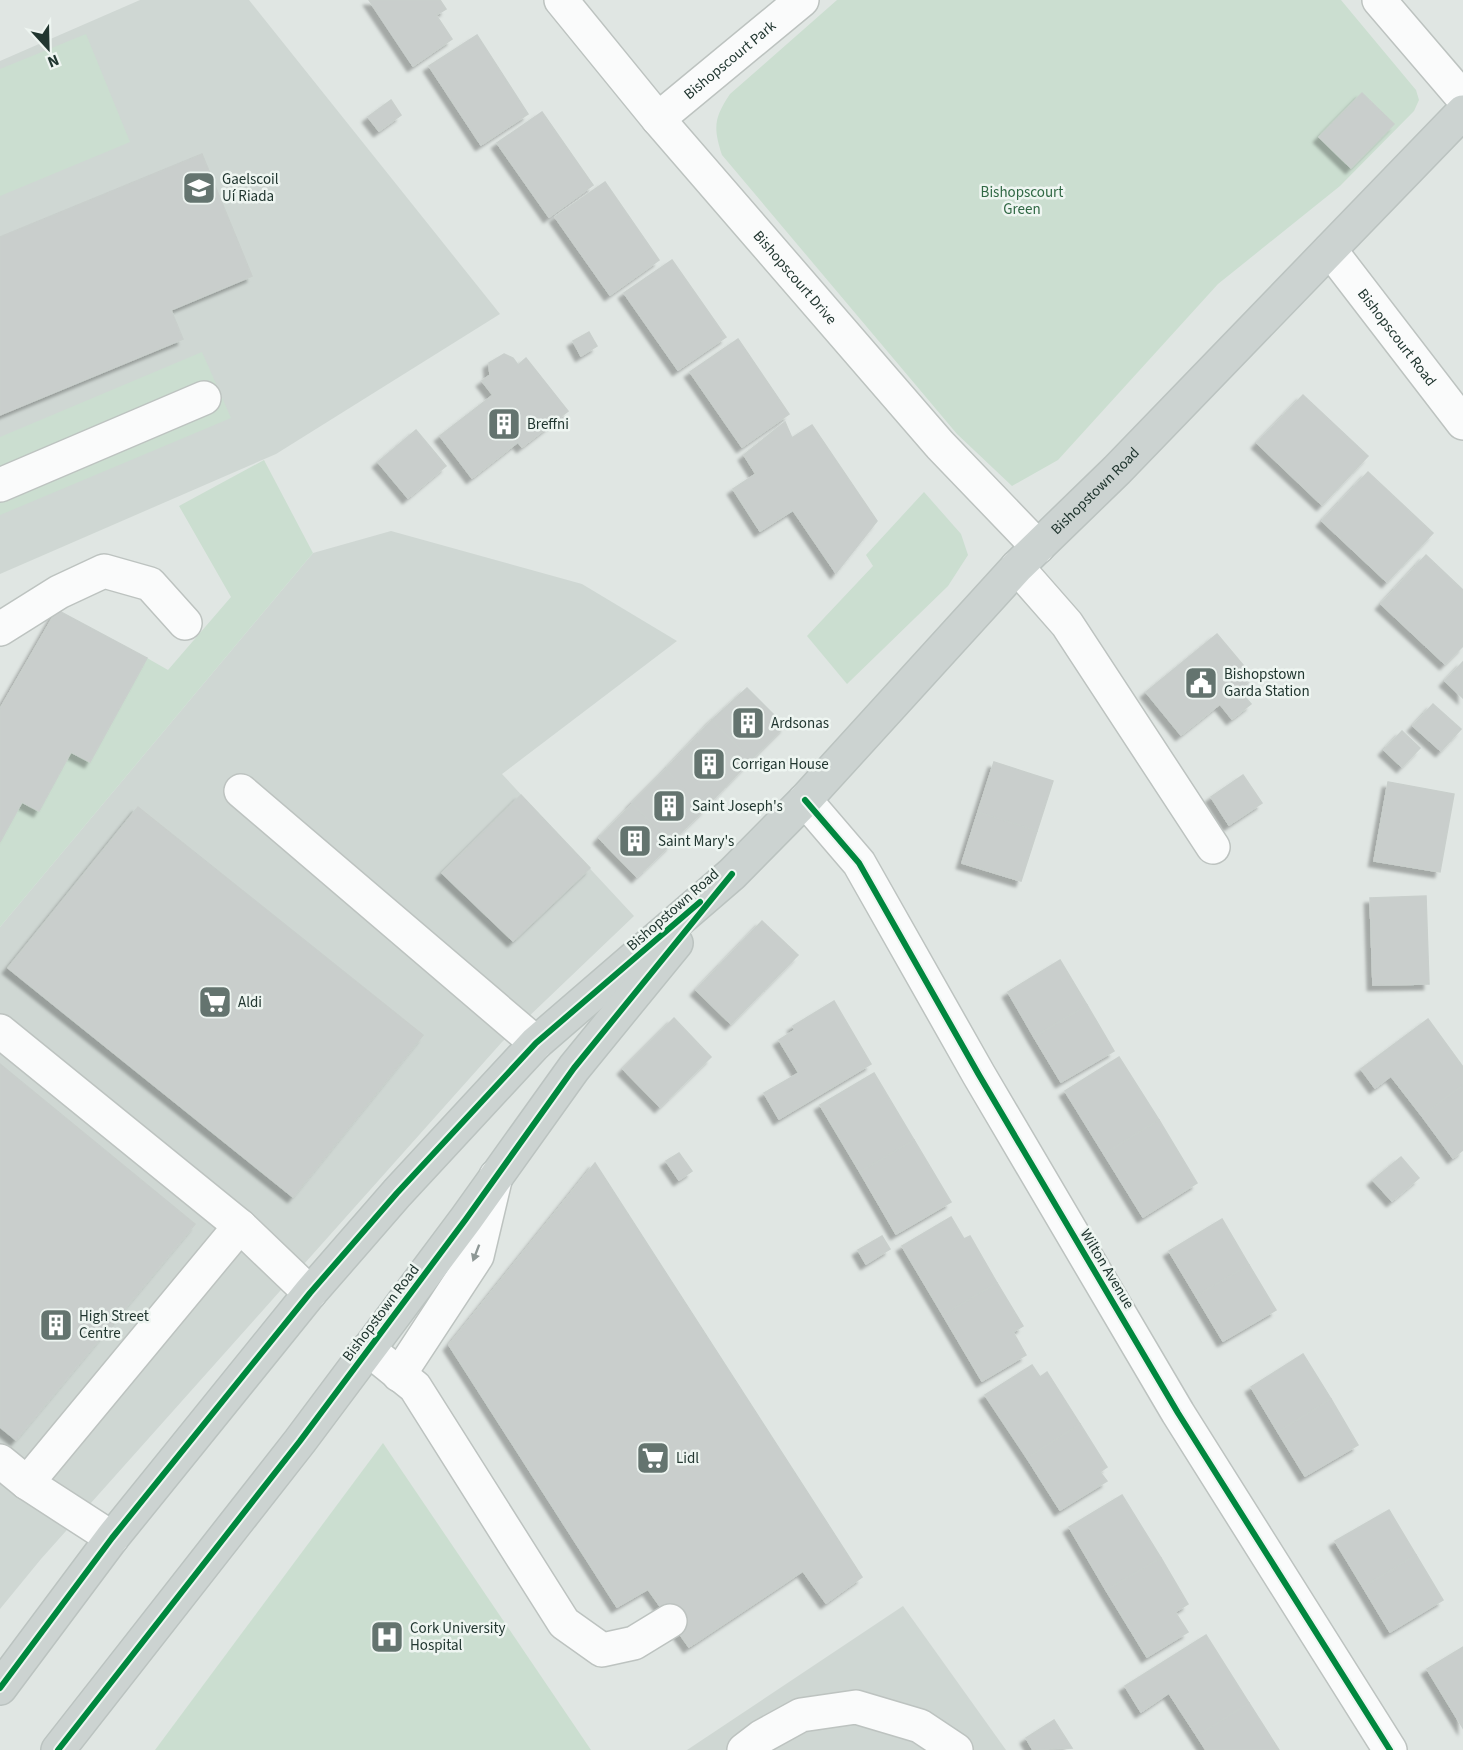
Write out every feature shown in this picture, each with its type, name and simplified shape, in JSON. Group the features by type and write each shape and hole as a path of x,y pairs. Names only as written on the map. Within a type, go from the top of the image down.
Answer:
{"main road":[{"name":"Bishopstown Road","path":"0,1688 112,1538 310,1293 397,1193 537,1043 732,874 805,800 1027,557 1117,470 1463,112"},
{"name":"Bishopstown Road","path":"58,1750 368,1349 574,1068 732,874"}],"street":[{"name":"Bishopscourt Drive","path":"561,0 658,119 940,445 1027,557 1066,624 1213,847"},
{"name":"Bishopscourt Park","path":"658,119 802,0"},
{"path":"1390,4 1463,98"},
{"name":"Bishopscourt Road","path":"1330,250 1463,423"},
{"path":"0,485 204,398"},
{"path":"0,629 59,592 104,571 150,584 185,623"},
{"path":"242,791 537,1043"},
{"name":"Wilton Avenue","path":"805,800 859,863 979,1075 1178,1413 1362,1709 1390,1750"},
{"path":"0,1031 240,1226 310,1293"},
{"path":"399,1375 477,1256 496,1176"},
{"path":"27,1483 240,1226"},
{"path":"368,1349 415,1387 564,1623 602,1650 634,1643 670,1621"},
{"path":"0,1461 27,1483 112,1538"},
{"path":"744,1750 761,1737 801,1715 856,1707 920,1726 956,1750"}],"shaded area":[{"name":"Gaelscoil Uí Riada","path":"140,0 249,0 500,314 276,454 0,574 0,61"},
{"path":"391,531 582,584 677,641 502,774 634,916 502,1042 41,1559 0,1609 0,927 313,553"},
{"path":"903,1606 1006,1750 687,1750"}],"green space":[{"name":"Bishopscourt Green","path":"837,0 1341,0 1416,90 1419,100 1414,111 1340,186 1218,284 1058,460 1012,486 957,434 722,155 716,130 718,116 730,94"},
{"path":"86,34 130,142 0,196 0,69"},
{"path":"202,352 231,418 0,515 0,437"},
{"path":"264,460 313,553 0,927 0,842 22,802 39,811 71,752 90,762 147,658 168,670 231,597 179,506"},
{"path":"924,492 961,534 968,555 948,586 847,684 807,636 873,566 866,555"},
{"name":"Cork University Hospital","path":"383,1443 591,1750 155,1750"}],"building":[{"path":"369,0 440,0 446,9 436,15 452,39 413,66"},
{"path":"477,35 528,114 481,145 429,66"},
{"path":"1362,93 1394,124 1351,168 1319,137"},
{"path":"391,100 401,115 379,131 368,117"},
{"path":"542,112 593,185 549,217 497,143"},
{"path":"202,154 252,276 171,310 183,339 0,415 0,237"},
{"path":"605,182 659,260 610,295 555,217"},
{"path":"672,260 726,337 678,370 624,293"},
{"path":"589,332 597,346 581,356 573,341"},
{"path":"738,339 789,414 742,447 690,372"},
{"name":"Breffni","path":"504,354 513,358 518,365 526,358 568,411 522,447 518,442 472,478 440,436 493,395 482,381 490,375 489,363"},
{"path":"1303,395 1368,456 1322,505 1257,443"},
{"path":"785,422 792,438 812,425 877,521 836,573 793,510 760,531 733,489 756,474 744,455"},
{"path":"416,430 446,466 408,498 378,462"},
{"path":"1368,472 1433,533 1387,582 1322,521"},
{"path":"1426,555 1463,590 1463,646 1445,664 1381,604"},
{"path":"57,610 147,658 90,762 71,752 39,811 22,802 0,842 0,709"},
{"name":"Bishopstown Garda Station","path":"1217,634 1253,677 1238,689 1251,704 1232,719 1220,704 1181,735 1146,692"},
{"path":"1463,662 1463,698 1445,681"},
{"name":"Ardsonas","path":"747,688 785,726 751,760 712,720"},
{"path":"1433,704 1461,729 1441,751 1413,726"},
{"name":"Corrigan House","path":"712,720 751,760 705,808 666,769"},
{"path":"1402,731 1420,748 1402,767 1384,750"},
{"path":"994,762 1053,781 1037,831 978,812"},
{"name":"Saint Joseph's","path":"666,769 705,809 671,842 632,803"},
{"path":"1243,775 1262,803 1229,825 1211,797"},
{"path":"1388,782 1454,794 1440,872 1374,861"},
{"path":"521,795 590,868 513,941 442,873"},
{"name":"Saint Mary's","path":"632,804 671,844 637,877 599,838"},
{"name":"Aldi","path":"138,807 423,1035 293,1197 8,968"},
{"path":"978,812 1037,831 1021,881 962,863"},
{"path":"1426,896 1429,984 1373,985 1370,898"},
{"path":"762,921 798,955 731,1024 696,990"},
{"path":"1060,960 1087,1005 1034,1037 1008,992"},
{"path":"834,1001 871,1064 779,1119 764,1093 799,1073 779,1040 795,1030 793,1026"},
{"path":"1087,1005 1114,1051 1061,1082 1034,1037"},
{"path":"674,1018 711,1057 660,1107 623,1069"},
{"path":"1428,1019 1463,1067 1463,1085 1422,1116 1391,1076 1375,1088 1361,1069"},
{"path":"1119,1057 1159,1120 1104,1154 1065,1091"},
{"name":"High Street Centre","path":"0,1064 195,1224 16,1440 0,1427"},
{"path":"874,1073 914,1140 860,1172 820,1105"},
{"path":"1463,1085 1463,1150 1453,1158 1422,1116"},
{"path":"1159,1120 1197,1183 1143,1217 1104,1154"},
{"path":"914,1140 951,1202 896,1234 860,1172"},
{"path":"679,1153 692,1171 679,1180 666,1161"},
{"path":"1401,1157 1419,1178 1392,1201 1373,1180"},
{"name":"Lidl","path":"595,1163 862,1577 826,1603 803,1571 689,1647 648,1589 617,1607 449,1345"},
{"path":"951,1217 964,1239 970,1236 997,1283 943,1315 902,1246"},
{"path":"1222,1219 1249,1265 1196,1296 1169,1251"},
{"path":"882,1236 890,1249 866,1264 858,1250"},
{"path":"1249,1265 1276,1310 1223,1341 1196,1296"},
{"path":"997,1283 1023,1326 1013,1332 1026,1355 982,1381 943,1315"},
{"path":"1303,1354 1331,1399 1278,1432 1251,1387"},
{"path":"1032,1365 1040,1377 1047,1372 1080,1424 1027,1458 985,1395"},
{"path":"1331,1399 1358,1445 1305,1476 1278,1432"},
{"path":"1080,1424 1107,1467 1100,1472 1107,1481 1060,1510 1027,1458"},
{"path":"1122,1495 1161,1558 1106,1590 1069,1527"},
{"path":"1389,1510 1416,1555 1363,1587 1335,1541"},
{"path":"1416,1555 1443,1600 1390,1632 1363,1587"},
{"path":"1161,1558 1188,1604 1175,1612 1188,1632 1147,1657 1106,1590"},
{"path":"1206,1635 1249,1703 1197,1736 1169,1693 1141,1712 1125,1686"},
{"path":"1463,1647 1463,1728 1427,1669"},
{"path":"1249,1703 1279,1750 1206,1750 1197,1736"},
{"path":"1054,1720 1072,1748 1033,1750 1026,1738"}],"cycle path":[{"path":"805,800 859,863 979,1075 1178,1413 1390,1750"},
{"path":"58,1750 300,1441 466,1219 574,1068 732,874"},
{"path":"0,1688 112,1538 310,1293 397,1193 536,1043 700,902"}],"place":[{"name":"Gaelscoil Uí Riada","path":"199,188"},
{"name":"Breffni","path":"504,424"},
{"name":"Bishopstown Garda Station","path":"1201,683"},
{"name":"Ardsonas","path":"748,723"},
{"name":"Corrigan House","path":"709,764"},
{"name":"Saint Joseph's","path":"669,806"},
{"name":"Saint Mary's","path":"635,841"},
{"name":"Aldi","path":"215,1002"},
{"name":"High Street Centre","path":"56,1325"},
{"name":"Lidl","path":"653,1458"},
{"name":"Cork University Hospital","path":"387,1637"}]}
